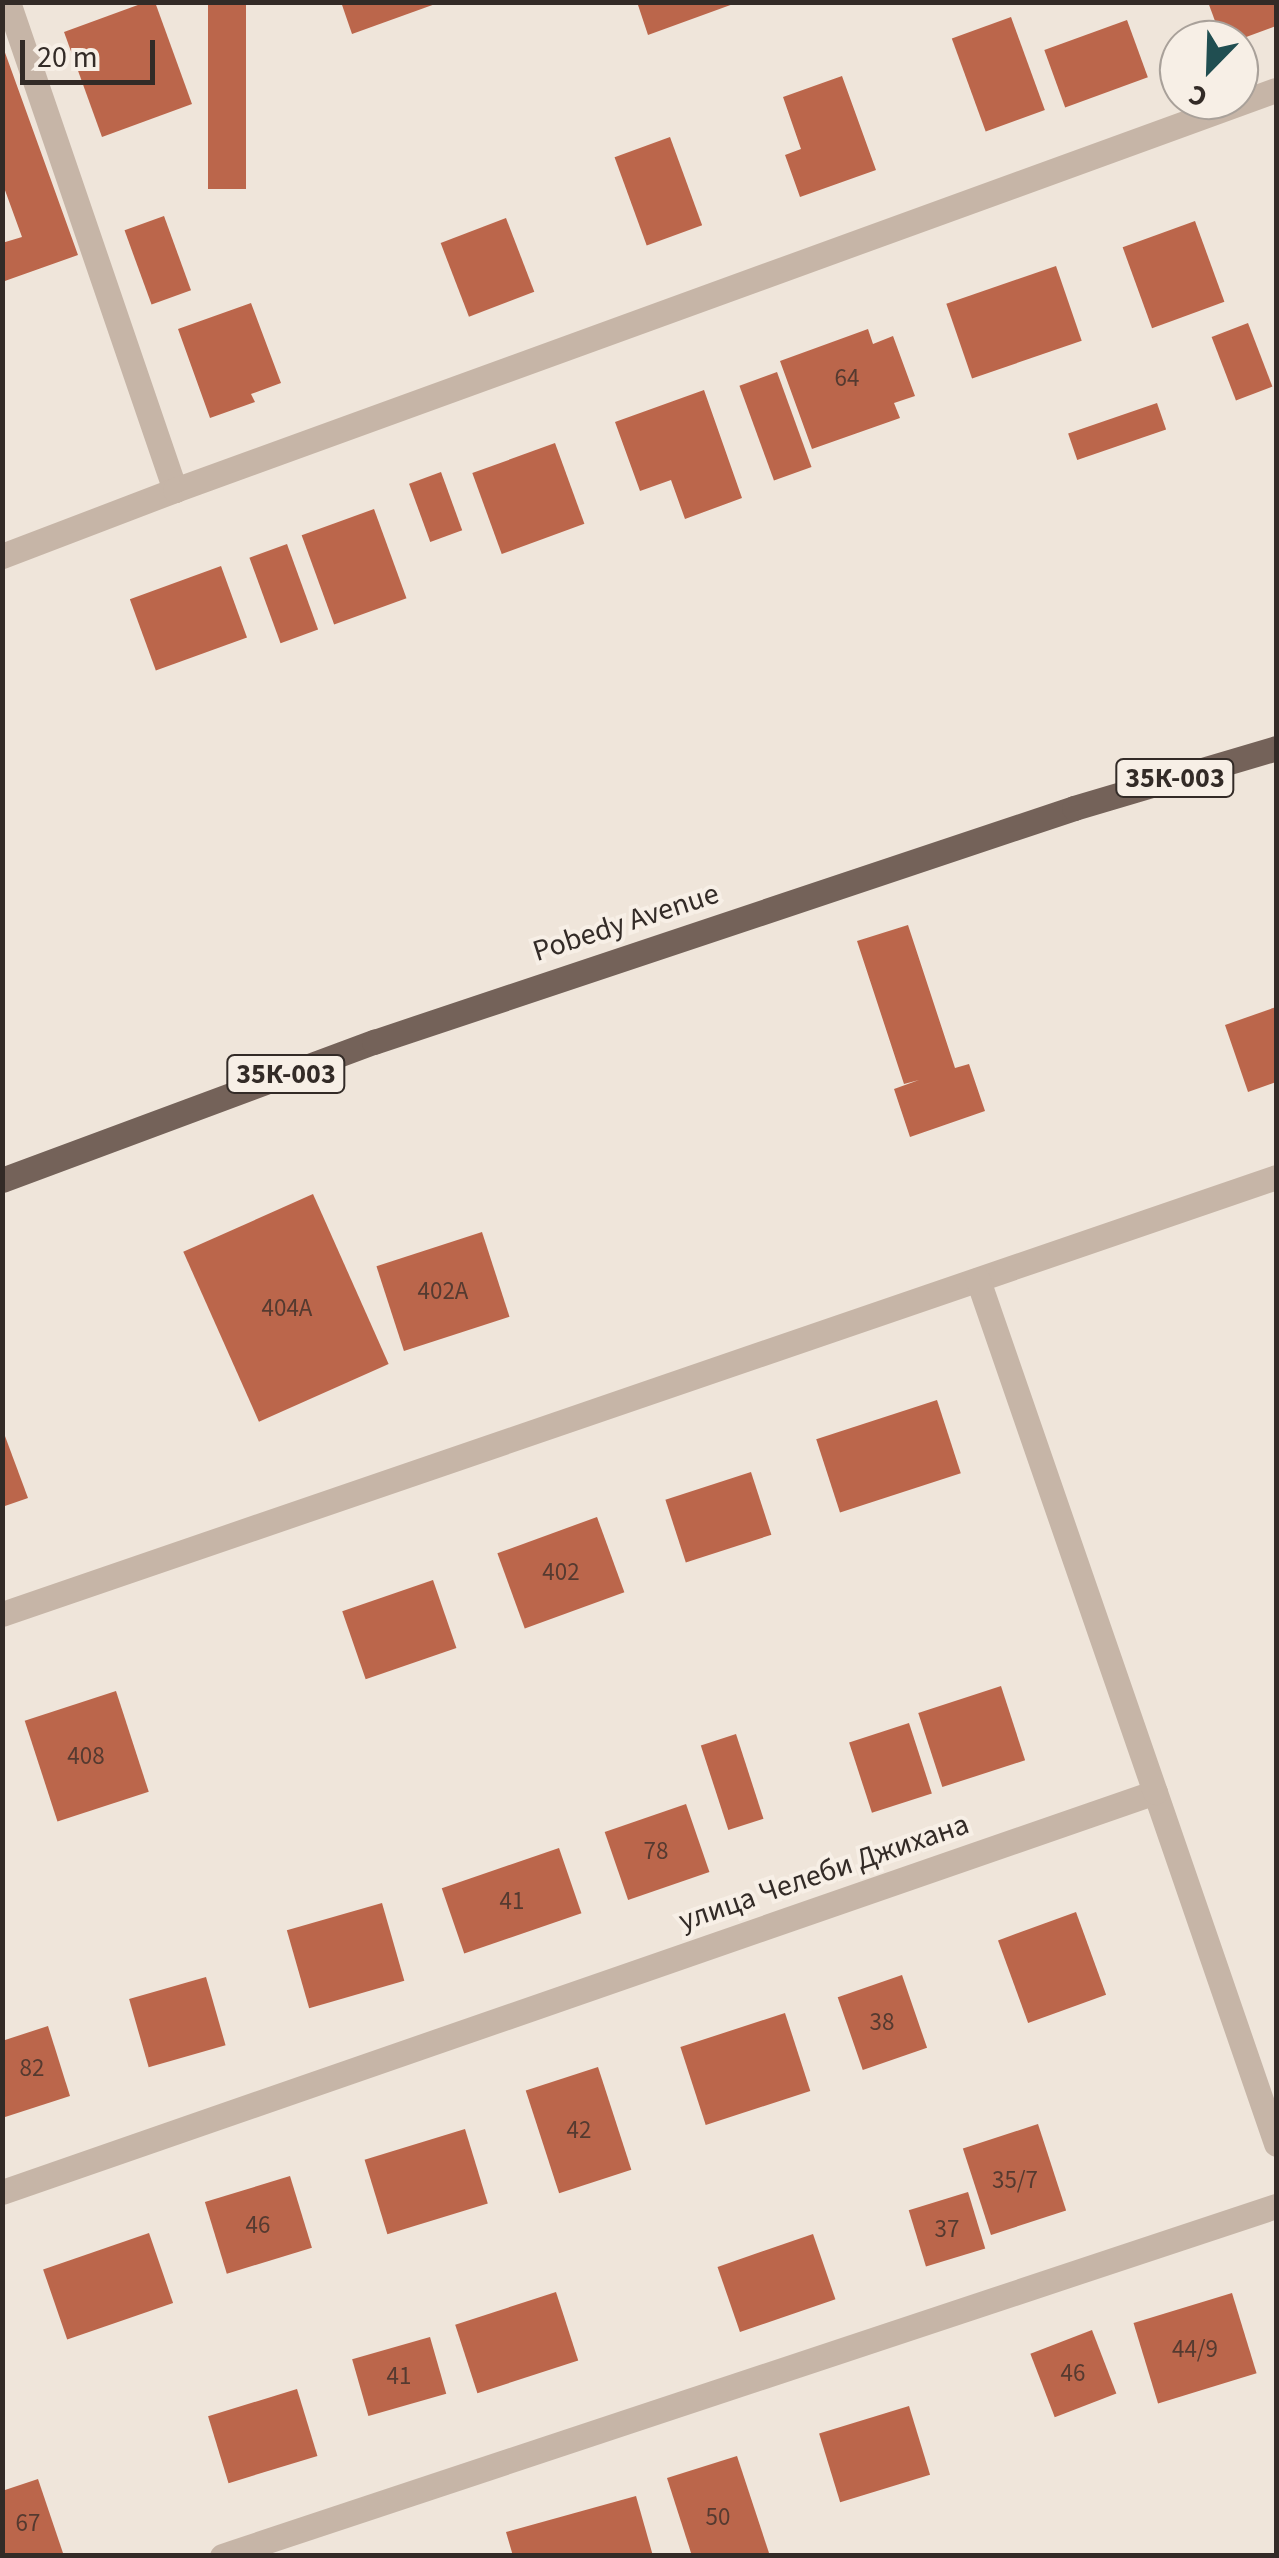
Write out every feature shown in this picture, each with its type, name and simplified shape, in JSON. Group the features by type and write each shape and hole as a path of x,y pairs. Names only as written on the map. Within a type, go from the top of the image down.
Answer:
{"main road":[{"name":"Pobedy Avenue","path":"2,1180 392,1036 1074,808 1276,748"}],"street":[{"path":"8,2 174,490"},
{"path":"2,556 1276,90"},
{"path":"2,1614 1276,1177"},
{"path":"978,1280 1276,2144"},
{"name":"улица Челеби Джихана","path":"2,2192 1154,1792"},
{"path":"222,2556 1276,2206"}],"building":[{"path":"155,2 192,104 102,137 64,32"},
{"path":"208,2 246,2 246,189 208,189"},
{"path":"341,2 438,2 438,3 352,34"},
{"path":"637,2 736,2 736,3 648,35"},
{"path":"1208,2 1276,2 1276,26 1259,32 1259,20 1215,20"},
{"path":"1011,17 1045,110 986,132 952,39"},
{"path":"1127,20 1148,77 1065,107 1044,50"},
{"path":"3,47 78,255 2,282 2,243 22,237 2,182"},
{"path":"842,76 876,170 800,197 785,155 801,149 783,97"},
{"path":"670,137 702,225 647,246 615,157"},
{"path":"164,216 191,290 152,305 125,230"},
{"path":"506,218 534,292 469,317 441,243"},
{"path":"1195,221 1224,302 1152,328 1123,247"},
{"path":"1056,266 1082,341 972,378 946,304"},
{"path":"251,303 281,383 251,394 255,402 210,418 178,329"},
{"path":"1248,323 1272,386 1236,400 1212,337"},
{"path":"868,329 873,344 893,336 915,396 894,403 900,418 812,449 780,361"},
{"path":"777,372 812,467 774,481 739,386"},
{"path":"704,390 742,498 685,519 671,480 640,491 615,422"},
{"path":"1157,403 1166,429 1077,460 1068,434"},
{"path":"555,443 584,524 502,554 472,473"},
{"path":"441,472 462,530 430,542 409,484"},
{"path":"374,509 406,598 334,625 302,535"},
{"path":"287,544 318,630 281,643 249,558"},
{"path":"221,566 247,637 156,671 130,599"},
{"path":"908,925 955,1068 969,1064 985,1111 910,1137 894,1089 919,1080 904,1084 857,941"},
{"path":"1276,1007 1276,1082 1248,1092 1225,1025"},
{"path":"313,1194 389,1364 259,1422 183,1252"},
{"path":"482,1232 510,1317 404,1351 376,1266"},
{"path":"937,1400 961,1473 840,1512 816,1439"},
{"path":"2,1428 28,1498 2,1507"},
{"path":"751,1472 771,1535 686,1563 665,1500"},
{"path":"597,1517 624,1592 525,1628 497,1553"},
{"path":"433,1580 456,1648 366,1679 342,1611"},
{"path":"1001,1686 1025,1760 942,1787 918,1713"},
{"path":"116,1691 149,1792 57,1821 25,1721"},
{"path":"909,1723 932,1793 872,1813 849,1742"},
{"path":"736,1734 764,1819 728,1830 701,1745"},
{"path":"686,1804 709,1872 628,1900 605,1832"},
{"path":"559,1848 581,1913 464,1954 442,1888"},
{"path":"382,1903 404,1981 309,2008 287,1930"},
{"path":"1076,1912 1106,1995 1028,2023 998,1940"},
{"path":"902,1975 927,2048 863,2070 838,1997"},
{"path":"206,1977 226,2045 149,2067 129,1999"},
{"path":"785,2013 810,2091 706,2125 680,2047"},
{"path":"48,2026 70,2096 2,2118 2,2041"},
{"path":"598,2067 631,2170 559,2193 526,2090"},
{"path":"1038,2124 1066,2211 991,2235 963,2148"},
{"path":"465,2129 488,2204 387,2234 365,2160"},
{"path":"290,2176 312,2248 227,2274 205,2202"},
{"path":"968,2192 985,2248 926,2267 909,2210"},
{"path":"149,2233 173,2303 67,2339 43,2269"},
{"path":"813,2234 835,2299 740,2332 718,2267"},
{"path":"556,2292 578,2360 477,2393 455,2325"},
{"path":"1232,2293 1257,2373 1158,2403 1134,2323"},
{"path":"1092,2330 1116,2393 1055,2417 1030,2354"},
{"path":"430,2337 446,2394 368,2416 352,2359"},
{"path":"297,2389 317,2456 229,2483 208,2416"},
{"path":"909,2406 930,2475 840,2502 819,2433"},
{"path":"737,2456 770,2556 692,2556 667,2478"},
{"path":"38,2479 64,2556 2,2556 2,2491"},
{"path":"636,2496 653,2556 513,2556 506,2532"}]}
